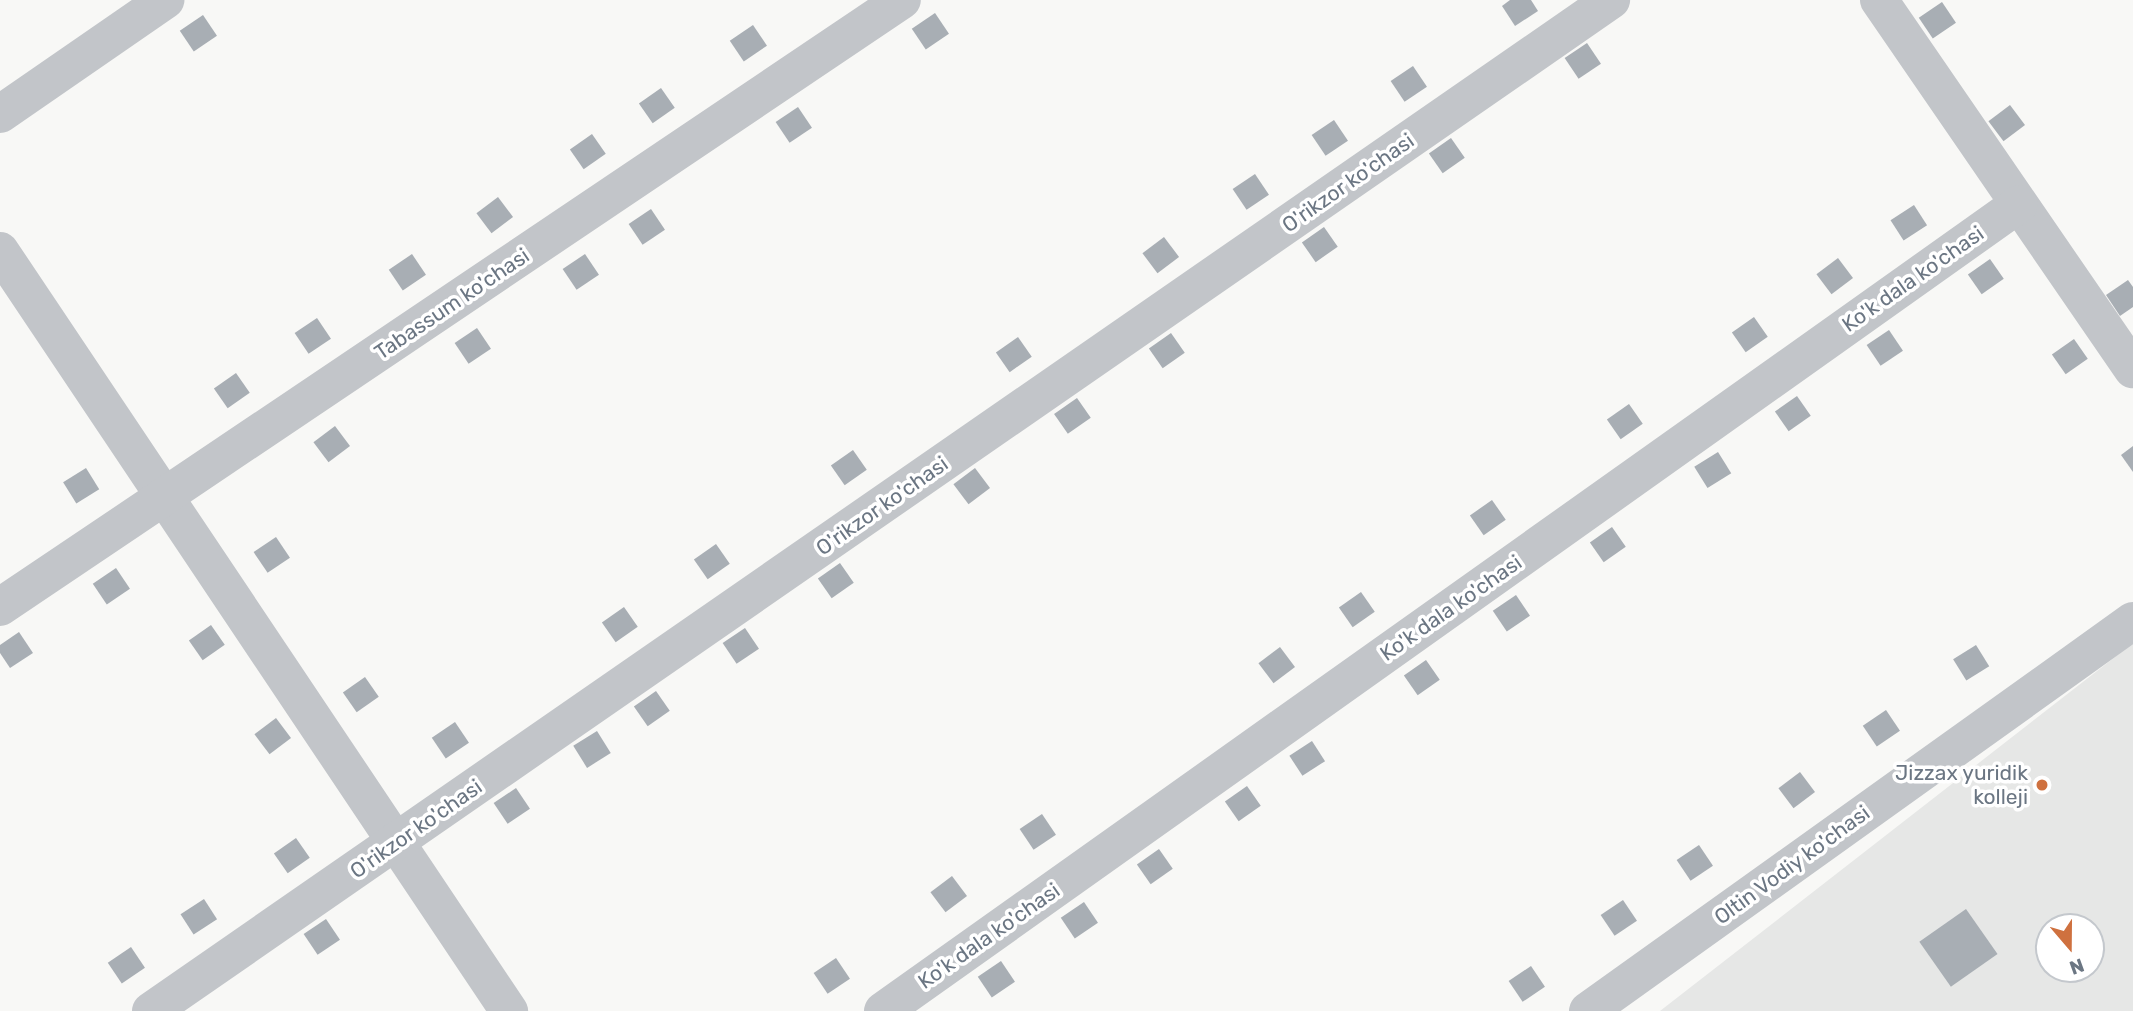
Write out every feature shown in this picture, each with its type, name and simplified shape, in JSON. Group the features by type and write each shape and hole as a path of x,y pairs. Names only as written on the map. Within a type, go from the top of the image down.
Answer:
{"street":[{"path":"0,114 165,0"},
{"name":"Tabassum ko'chasi","path":"0,607 902,0"},
{"name":"O'rikzor ko'chasi","path":"151,1011 1611,0"},
{"path":"1879,0 2133,369"},
{"name":"Ko'k dala ko'chasi","path":"883,1011 2019,204"},
{"path":"0,251 509,1011"},
{"name":"Oltin Vodiy ko'chasi","path":"1588,1011 2133,621"}],"shaded area":[{"name":"Jizzax yuridik kolleji","path":"2133,643 2133,1011 1660,1011"}],"building":[{"path":"1510,0 1531,0 1538,11 1515,26 1502,6"},
{"path":"1942,2 1956,23 1933,38 1919,18"},
{"path":"935,13 949,34 926,49 912,29"},
{"path":"203,15 217,36 194,51 180,31"},
{"path":"753,25 767,46 744,61 730,41"},
{"path":"1587,43 1601,64 1579,79 1565,58"},
{"path":"1413,66 1427,87 1405,102 1391,81"},
{"path":"661,88 675,108 653,123 639,103"},
{"path":"2010,105 2025,125 2003,141 1988,121"},
{"path":"798,107 812,128 790,143 776,122"},
{"path":"1334,120 1348,141 1326,156 1312,135"},
{"path":"592,134 606,154 584,169 570,149"},
{"path":"1451,138 1465,158 1443,173 1429,153"},
{"path":"1255,174 1269,195 1247,210 1233,189"},
{"path":"498,197 513,217 491,233 476,213"},
{"path":"1914,205 1927,225 1904,240 1891,220"},
{"path":"651,209 665,230 643,245 629,224"},
{"path":"1324,227 1338,247 1316,262 1302,242"},
{"path":"1164,237 1179,257 1157,273 1142,253"},
{"path":"412,254 426,275 403,290 389,270"},
{"path":"585,254 599,275 577,290 563,269"},
{"path":"1838,258 1853,278 1831,294 1816,274"},
{"path":"1990,259 2004,279 1982,294 1968,274"},
{"path":"2128,280 2133,287 2133,307 2120,316 2106,295"},
{"path":"1754,317 1768,337 1746,352 1732,332"},
{"path":"317,318 331,339 309,354 295,333"},
{"path":"477,328 491,349 469,364 455,343"},
{"path":"1889,330 1903,351 1881,366 1867,345"},
{"path":"1171,333 1185,353 1163,368 1149,348"},
{"path":"1018,337 1032,357 1010,372 996,352"},
{"path":"2074,339 2088,359 2066,374 2052,354"},
{"path":"236,373 250,393 228,408 214,388"},
{"path":"1797,396 1811,416 1789,431 1775,411"},
{"path":"1077,398 1091,418 1068,434 1054,414"},
{"path":"1629,404 1643,424 1621,439 1607,419"},
{"path":"335,426 350,446 328,462 313,442"},
{"path":"2133,446 2133,472 2121,455"},
{"path":"853,450 867,470 845,485 831,465"},
{"path":"1718,452 1731,473 1708,488 1694,467"},
{"path":"86,468 99,489 76,504 63,482"},
{"path":"975,468 990,488 968,504 953,484"},
{"path":"1492,500 1506,520 1484,535 1470,515"},
{"path":"1612,527 1626,547 1604,562 1590,542"},
{"path":"276,537 290,558 268,573 254,552"},
{"path":"716,544 730,564 708,579 694,559"},
{"path":"840,563 854,583 832,598 818,578"},
{"path":"116,568 130,589 107,604 93,584"},
{"path":"1361,592 1375,612 1353,627 1339,607"},
{"path":"1516,595 1530,616 1507,631 1493,611"},
{"path":"624,607 638,627 616,642 602,622"},
{"path":"211,625 225,645 203,660 189,640"},
{"path":"745,628 759,649 737,664 723,643"},
{"path":"19,632 33,653 10,668 0,653 0,645"},
{"path":"1976,645 1989,666 1966,681 1953,659"},
{"path":"1280,647 1295,667 1273,683 1258,663"},
{"path":"1426,660 1440,680 1418,695 1404,675"},
{"path":"365,677 379,697 357,712 343,692"},
{"path":"656,691 670,711 648,726 634,706"},
{"path":"1886,710 1900,731 1877,746 1863,726"},
{"path":"276,718 291,738 269,754 254,734"},
{"path":"455,722 469,743 446,758 432,738"},
{"path":"597,731 611,753 587,768 573,746"},
{"path":"1312,741 1325,761 1302,776 1289,756"},
{"path":"1800,772 1815,792 1793,808 1778,788"},
{"path":"1247,786 1261,806 1239,821 1225,801"},
{"path":"516,788 530,809 508,824 494,803"},
{"path":"1042,814 1056,835 1034,850 1020,829"},
{"path":"296,838 310,858 288,873 274,853"},
{"path":"1699,845 1713,866 1691,881 1677,860"},
{"path":"1159,849 1173,869 1151,884 1137,864"},
{"path":"952,876 967,896 945,912 930,892"},
{"path":"204,899 217,919 194,934 181,914"},
{"path":"1623,900 1637,921 1615,936 1601,915"},
{"path":"1084,902 1098,923 1075,938 1061,918"},
{"path":"1966,909 1998,954 1951,987 1919,942"},
{"path":"326,919 340,940 318,955 304,934"},
{"path":"131,947 145,968 122,983 108,963"},
{"path":"836,958 850,979 828,994 814,973"},
{"path":"1001,961 1015,982 992,997 978,977"},
{"path":"1531,966 1545,987 1523,1002 1509,981"}],"place":[{"name":"Jizzax yuridik kolleji","path":"2042,785"}]}
